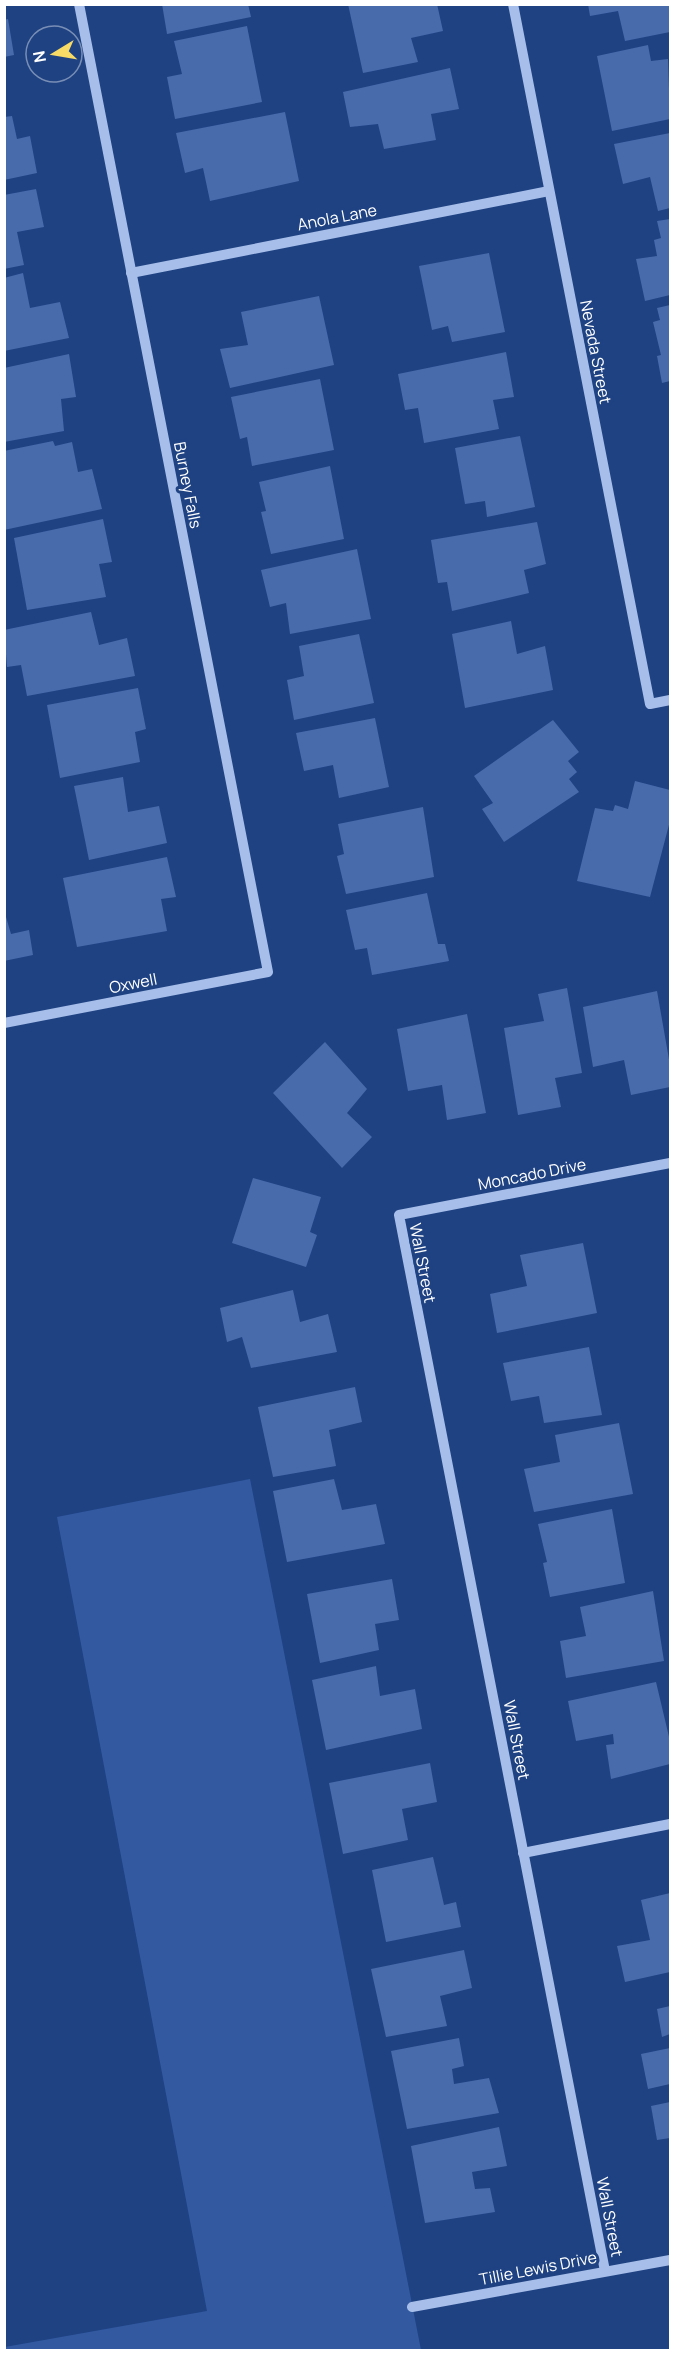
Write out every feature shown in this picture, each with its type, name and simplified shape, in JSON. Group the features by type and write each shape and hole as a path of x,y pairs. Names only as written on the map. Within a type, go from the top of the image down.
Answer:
{"street":[{"name":"Burney Falls","path":"79,4 268,972"},
{"name":"Nevada Street","path":"513,4 650,704 670,700"},
{"name":"Anola Lane","path":"132,273 549,191"},
{"name":"Oxwell","path":"4,1023 268,972"},
{"name":"Moncado Drive","path":"399,1215 670,1162"},
{"name":"Wall Street","path":"399,1215 605,2271"},
{"path":"523,1852 670,1824"},
{"name":"Tillie Lewis Drive","path":"412,2307 670,2260"}],"shaded area":[{"path":"250,1479 421,2350 5,2350 5,2347 207,2311 57,1517"}],"building":[{"path":"162,4 248,4 251,17 167,34"},
{"path":"348,4 437,4 443,31 411,38 418,62 363,73"},
{"path":"588,4 670,4 670,32 625,41 618,11 590,16"},
{"path":"8,19 14,55 4,57 4,20"},
{"path":"247,26 262,102 175,119 167,77 182,74 174,41"},
{"path":"648,45 651,61 668,59 670,119 612,131 597,56"},
{"path":"450,68 459,109 431,114 436,140 384,149 378,124 350,127 343,92"},
{"path":"285,112 299,181 210,201 203,168 185,173 176,133"},
{"path":"12,116 17,139 30,136 37,173 4,180 4,117"},
{"path":"670,133 670,208 658,211 650,177 623,184 614,144"},
{"path":"36,189 44,227 17,232 24,265 4,269 4,195"},
{"path":"670,219 670,295 645,301 636,259 657,256 654,240 661,238 657,221"},
{"path":"489,253 505,332 452,342 448,326 432,330 419,266"},
{"path":"23,273 30,308 60,302 69,338 4,351 4,278"},
{"path":"319,296 334,365 230,388 220,349 248,345 241,312"},
{"path":"670,305 670,381 662,383 657,356 661,355 653,322 660,320 657,308"},
{"path":"506,352 514,397 493,400 499,429 424,443 418,408 405,410 398,374"},
{"path":"69,354 76,397 61,399 64,431 4,442 4,368"},
{"path":"320,379 334,450 252,466 247,437 240,439 231,397"},
{"path":"520,436 535,507 487,517 485,501 465,504 455,448"},
{"path":"53,441 55,446 72,442 78,472 92,469 102,509 4,530 4,451"},
{"path":"330,466 344,539 271,554 261,512 266,511 259,482"},
{"path":"103,519 112,562 99,564 106,597 27,610 14,538"},
{"path":"537,522 546,564 524,570 529,593 452,611 447,582 438,583 431,540"},
{"path":"357,549 371,619 290,634 286,603 270,607 261,570"},
{"path":"91,612 99,645 127,638 135,676 27,696 21,665 7,667 4,630"},
{"path":"511,621 517,654 545,646 553,690 465,708 452,634"},
{"path":"359,634 374,703 294,720 287,680 304,676 299,646"},
{"path":"138,688 146,729 135,732 140,762 60,778 47,705"},
{"path":"375,718 389,787 339,798 333,765 304,771 296,733"},
{"path":"553,720 579,752 568,761 577,772 569,779 579,792 504,842 482,809 493,803 474,776"},
{"path":"123,777 128,812 159,806 167,843 89,860 74,786"},
{"path":"635,781 670,790 670,821 650,897 577,881 595,808 613,811 615,805 628,809"},
{"path":"423,807 434,877 346,894 337,856 344,854 338,824"},
{"path":"167,857 176,897 161,899 167,931 77,947 63,878"},
{"path":"427,893 438,944 445,944 449,961 372,975 367,948 355,950 346,910"},
{"path":"4,910 11,934 29,930 33,955 4,961"},
{"path":"567,988 582,1073 555,1078 561,1107 518,1115 504,1028 544,1021 538,994"},
{"path":"657,991 670,1065 670,1087 631,1095 624,1060 593,1067 583,1007"},
{"path":"467,1014 486,1113 447,1120 442,1085 408,1091 397,1029"},
{"path":"325,1042 367,1089 347,1113 372,1137 342,1168 273,1093"},
{"path":"253,1178 321,1197 310,1232 317,1235 306,1267 232,1243"},
{"path":"583,1243 597,1313 497,1333 490,1294 527,1286 520,1255"},
{"path":"293,1290 300,1322 328,1314 337,1352 251,1368 242,1337 227,1342 220,1308"},
{"path":"589,1347 602,1415 544,1423 539,1396 511,1401 503,1363"},
{"path":"355,1387 362,1422 329,1430 336,1466 273,1477 258,1407"},
{"path":"619,1423 633,1494 534,1512 524,1469 560,1462 555,1435"},
{"path":"334,1479 342,1510 376,1504 385,1544 287,1562 273,1491"},
{"path":"612,1509 625,1583 550,1597 543,1563 547,1562 538,1524"},
{"path":"392,1579 399,1620 375,1624 379,1650 320,1663 307,1594"},
{"path":"653,1591 664,1661 566,1678 560,1641 586,1636 580,1607"},
{"path":"376,1666 380,1696 415,1689 422,1729 326,1750 312,1680"},
{"path":"656,1682 670,1741 670,1764 611,1779 606,1745 614,1744 613,1734 576,1741 568,1701"},
{"path":"430,1763 437,1802 402,1809 408,1840 343,1854 329,1783"},
{"path":"433,1857 444,1905 456,1902 461,1927 386,1942 372,1870"},
{"path":"670,1893 670,1972 625,1982 617,1946 650,1940 641,1900"},
{"path":"464,1950 472,1988 440,1996 447,2026 386,2037 371,1969"},
{"path":"670,2006 670,2034 662,2037 657,2009"},
{"path":"459,2038 464,2066 452,2069 454,2084 489,2078 499,2113 407,2129 391,2051"},
{"path":"670,2048 670,2084 648,2089 641,2054"},
{"path":"670,2102 670,2138 657,2140 651,2106"},
{"path":"499,2127 507,2166 472,2172 475,2189 490,2188 495,2212 425,2223 411,2146"}]}
